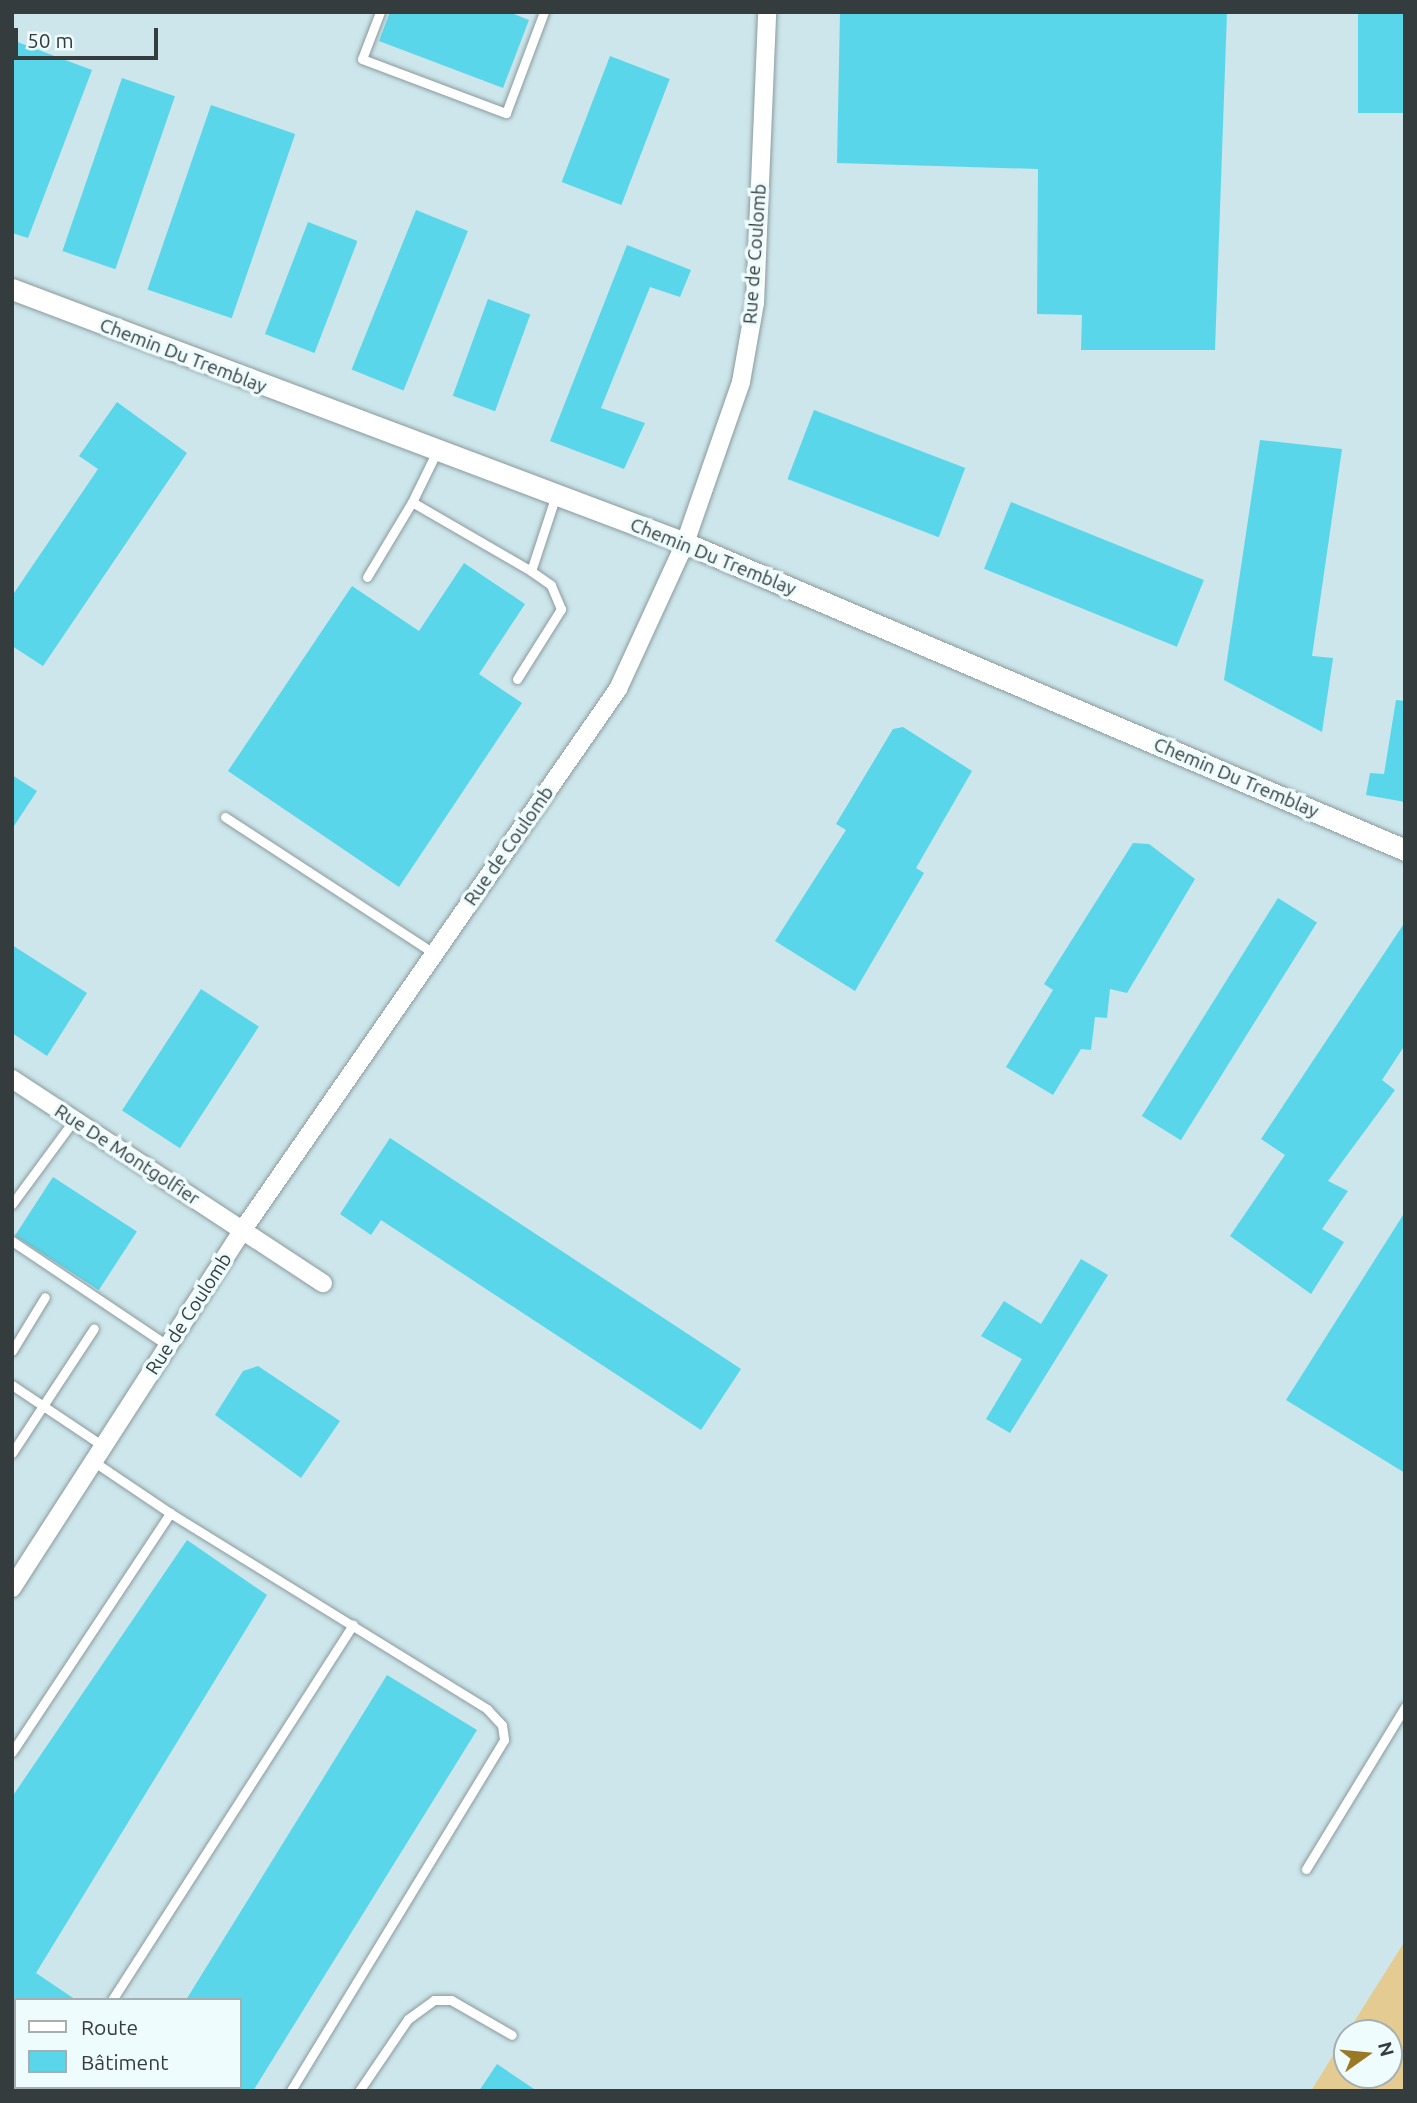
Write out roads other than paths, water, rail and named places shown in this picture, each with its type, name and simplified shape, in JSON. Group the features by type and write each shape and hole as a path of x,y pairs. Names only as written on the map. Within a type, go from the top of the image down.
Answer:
{"street":[{"name":"Rue de Coulomb","path":"12,1588 242,1231 618,689 685,543 741,382 755,303 767,12"},
{"name":"Chemin Du Tremblay","path":"12,289 685,543 1405,850"},
{"name":"Rue De Montgolfier","path":"12,1080 323,1283"}],"lane":[{"path":"380,12 362,59 506,113 544,12"},
{"path":"367,577 412,502 437,451"},
{"path":"531,571 556,495"},
{"path":"412,502 551,585 561,609 517,679"},
{"path":"225,817 434,953"},
{"path":"12,1204 74,1120"},
{"path":"12,1241 168,1346"},
{"path":"12,1351 45,1297"},
{"path":"12,1453 94,1328"},
{"path":"12,1385 44,1407 170,1513 487,1709 502,1725 503,1740 291,2091"},
{"path":"12,1752 170,1513"},
{"path":"113,1998 354,1625"},
{"path":"1306,1869 1405,1707"},
{"path":"359,2091 413,2012 435,2000 451,2000 512,2035"}]}
